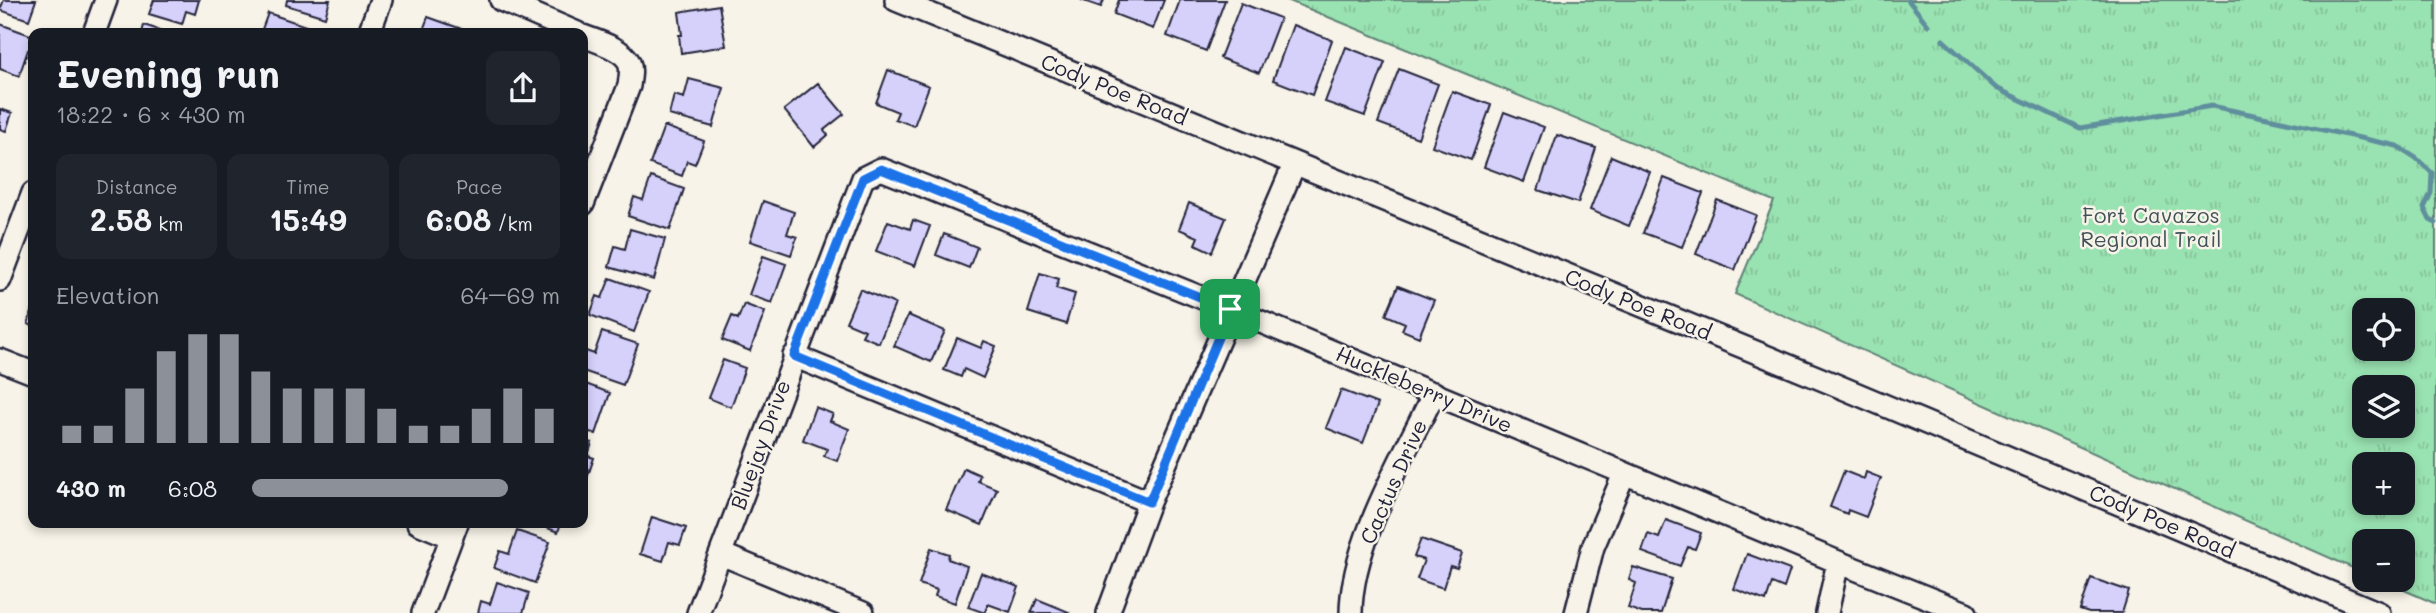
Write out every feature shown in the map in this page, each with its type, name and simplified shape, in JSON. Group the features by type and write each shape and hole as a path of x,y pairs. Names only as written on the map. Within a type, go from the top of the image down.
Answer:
{"street":[{"path":"96,28 106,0"},
{"path":"371,28 381,0"},
{"path":"501,0 565,28"},
{"name":"Cody Poe Road","path":"896,0 1831,383 2371,611"},
{"path":"588,38 623,55 629,62 631,72 629,86 588,191"},
{"path":"1108,613 1149,502 1294,165"},
{"name":"Huckleberry Drive","path":"881,169 1230,309 1966,613"},
{"name":"Bluejay Drive","path":"698,613 863,178 881,169"},
{"path":"0,281 28,206"},
{"path":"794,356 1149,502"},
{"path":"0,360 28,371"},
{"name":"Cactus Drive","path":"1351,613 1357,574 1371,526 1434,393"},
{"path":"1576,613 1593,547 1624,474"},
{"path":"423,613 455,530"},
{"path":"721,554 863,613"},
{"path":"1828,613 1838,562"}],"green space":[{"name":"Fort Cavazos Regional Trail","path":"1287,0 2436,0 2436,604 2409,592 2415,592 2415,529 2352,529 2352,568 1735,294 1774,201"}],"building":[{"path":"4,0 36,0 29,20 0,10"},
{"path":"154,0 199,0 195,14 186,11 182,24 149,14"},
{"path":"287,0 330,0 325,17 286,5"},
{"path":"1081,0 1104,0 1101,7"},
{"path":"1119,0 1164,0 1153,29 1114,14"},
{"path":"1180,0 1225,0 1206,51 1167,36"},
{"path":"1241,3 1280,18 1259,73 1220,58"},
{"path":"719,5 726,46 681,53 679,12"},
{"path":"268,13 312,28 262,28"},
{"path":"428,17 459,28 424,28"},
{"path":"0,24 28,34 28,50 19,76 0,69"},
{"path":"1293,25 1332,40 1312,95 1273,80"},
{"path":"1346,47 1385,62 1365,116 1325,102"},
{"path":"1399,69 1438,84 1418,138 1378,123"},
{"path":"888,70 929,86 914,126 895,119 898,112 876,103"},
{"path":"689,79 724,88 713,127 669,115 674,95 684,98"},
{"path":"818,83 844,114 824,130 828,135 814,147 784,110"},
{"path":"1452,91 1491,105 1471,160 1432,146"},
{"path":"0,109 12,113 6,131 0,129"},
{"path":"1504,112 1544,127 1524,182 1484,167"},
{"path":"664,126 704,141 695,164 687,161 682,176 650,164"},
{"path":"1557,135 1596,148 1578,203 1538,190"},
{"path":"1611,156 1650,172 1629,226 1590,210"},
{"path":"651,177 684,189 670,230 628,216 634,197 643,200"},
{"path":"1664,178 1703,193 1682,247 1643,233"},
{"path":"1717,200 1756,215 1735,270 1696,254"},
{"path":"763,201 794,212 787,234 797,237 791,255 750,241"},
{"path":"1189,203 1226,218 1212,252 1195,244 1198,237 1179,229"},
{"path":"913,220 930,226 915,266 876,251 888,221 910,229"},
{"path":"630,229 665,239 654,280 609,267 615,246 625,249"},
{"path":"944,234 977,247 969,268 936,255"},
{"path":"763,256 786,264 772,303 749,295"},
{"path":"1040,273 1059,279 1056,288 1075,294 1066,324 1028,312"},
{"path":"610,278 649,292 634,332 590,315 597,296 602,298"},
{"path":"1398,286 1434,300 1419,337 1402,330 1405,323 1386,315"},
{"path":"860,289 895,304 879,343 862,336 865,330 846,322"},
{"path":"744,304 765,312 750,351 722,340 732,316 738,319"},
{"path":"908,315 945,331 931,362 894,346"},
{"path":"602,332 638,344 623,385 588,373 588,352 594,354"},
{"path":"957,338 981,348 984,341 996,346 983,378 964,369 961,377 944,370"},
{"path":"723,360 745,368 731,407 708,398"},
{"path":"588,385 610,393 596,434 588,432"},
{"path":"1341,390 1378,404 1363,443 1326,428"},
{"path":"815,407 833,414 830,421 849,429 837,461 824,456 827,449 803,440"},
{"path":"588,456 594,458 588,475"},
{"path":"964,468 980,475 978,481 997,489 982,525 946,510"},
{"path":"1844,471 1864,479 1866,472 1881,478 1866,517 1848,510 1847,514 1830,507"},
{"path":"652,517 686,528 680,545 669,542 663,561 640,554"},
{"path":"1666,520 1701,533 1695,549 1688,547 1680,566 1642,552 1648,534 1659,538"},
{"path":"517,531 550,542 535,583 494,568 500,551 509,554"},
{"path":"1421,539 1462,553 1457,568 1450,566 1443,588 1417,579 1424,560 1414,557"},
{"path":"931,548 949,554 948,559 967,566 955,603 935,596 937,590 919,584"},
{"path":"1747,554 1790,570 1784,588 1772,583 1766,601 1734,589"},
{"path":"1633,567 1672,579 1661,613 1642,613 1628,608 1636,583 1629,580"},
{"path":"981,573 1019,587 1010,612 988,604 985,613 968,607"},
{"path":"2091,578 2129,591 2122,613 2089,613 2080,610"},
{"path":"497,582 529,593 523,613 478,613 481,601 490,604"},
{"path":"1037,599 1069,612 1031,613"}],"waterway":[{"path":"1908,0 1928,25"},
{"path":"1943,40 1996,88 2080,128 2212,106 2397,146 2416,158 2432,173 2431,193 2424,208 2430,220 2436,223"}],"route":[{"path":"881,169 1230,309 1149,502 794,356 863,178 881,169"}]}
